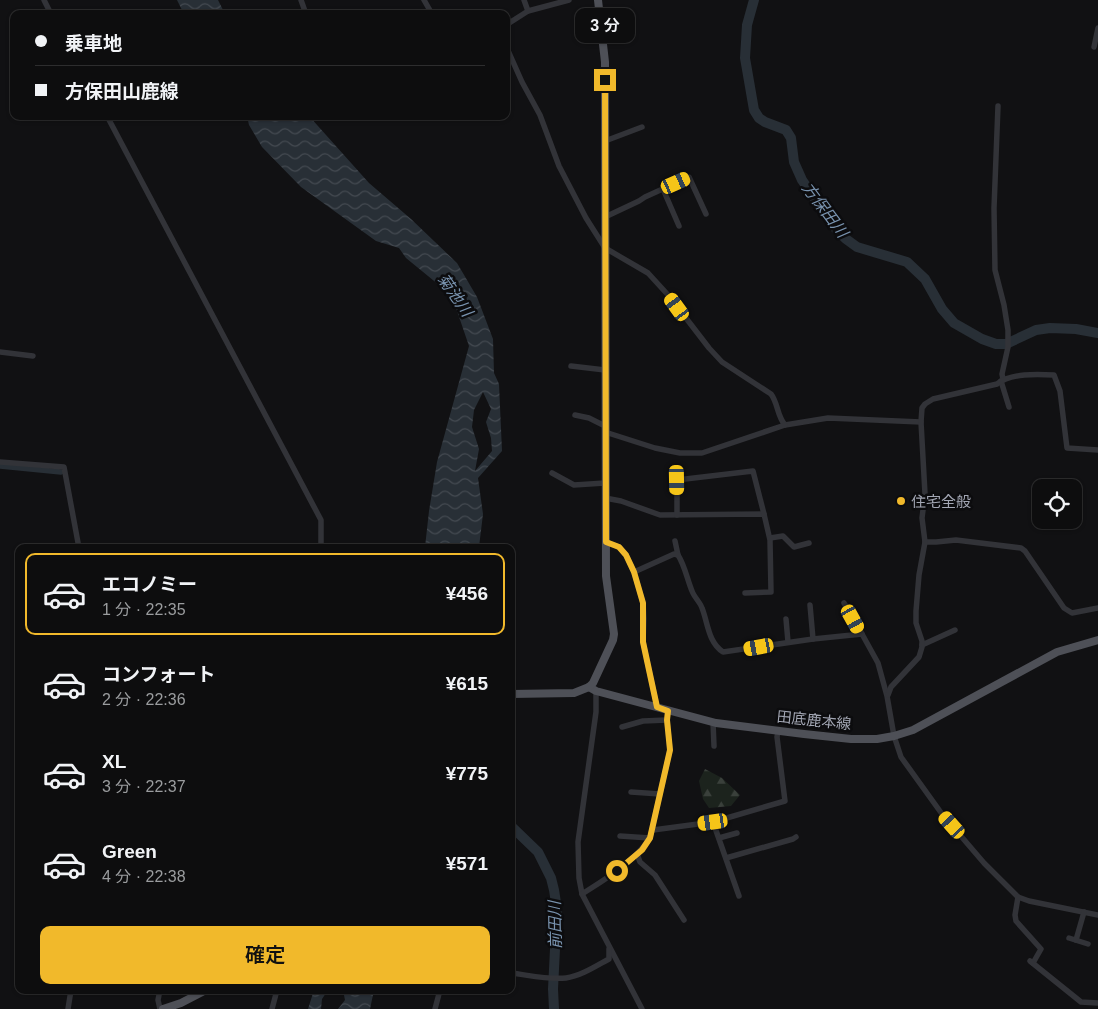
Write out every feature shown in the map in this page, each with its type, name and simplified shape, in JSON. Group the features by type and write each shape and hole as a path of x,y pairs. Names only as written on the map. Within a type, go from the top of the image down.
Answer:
{"main road":[{"path":"593,689 614,634 606,576 605,62 598,0"},
{"name":"田底鹿本線","path":"515,694 574,693 593,689 713,722 851,739 877,739 894,736 926,723 1057,652 1098,640"},
{"path":"162,1009 182,1003 199,994"}],"street":[{"path":"524,0 528,11"},
{"path":"510,22 528,11 569,0"},
{"path":"1094,47 1098,28"},
{"path":"510,55 541,117 559,166 586,218 605,248 648,273 722,362 771,394 781,421 785,425"},
{"path":"998,106 994,208 995,270 1008,330 1008,347 1002,380 1009,407"},
{"path":"109,120 321,520 321,544"},
{"path":"605,142 642,127"},
{"path":"605,217 689,177 706,214"},
{"path":"663,189 679,226"},
{"path":"0,352 33,356"},
{"path":"571,366 605,370"},
{"path":"887,696 891,687 919,657 922,645 916,623 916,610 919,575 925,542 922,518 926,494 921,422 922,408 927,402 997,384 1002,380 1021,376 1054,375 1057,380 1062,403 1067,448 1098,450"},
{"path":"575,415 589,418 605,429 655,448 680,453 702,453 785,425 828,418 921,422"},
{"path":"0,462 64,467 78,544"},
{"path":"678,515 677,480 753,471 770,538 771,592 745,593"},
{"path":"552,473 574,485 605,483"},
{"path":"605,498 621,501 660,516 764,514"},
{"path":"770,538 783,536 794,547 809,543"},
{"path":"925,542 956,540 1021,548 1025,551 1064,608 1072,612 1098,608"},
{"path":"606,542 619,547 626,555 634,572 643,603 643,642 657,707"},
{"path":"675,542 693,594 702,607 706,623 717,648 723,652 788,642 862,634"},
{"path":"634,572 674,554 678,555"},
{"path":"844,603 878,663 887,696 894,736 901,757 942,814 984,863 1018,897 1098,915"},
{"path":"810,605 813,639"},
{"path":"786,619 788,642"},
{"path":"922,645 955,630"},
{"path":"593,689 596,712 578,842 579,878 582,894 642,1009"},
{"path":"582,894 609,878 642,850 650,838 670,750 668,711"},
{"path":"622,727 643,721 667,720"},
{"path":"713,722 714,746"},
{"path":"653,830 713,822 785,801 777,737 778,731"},
{"path":"631,792 660,794"},
{"path":"713,822 739,896"},
{"path":"719,838 736,833"},
{"path":"620,836 650,838"},
{"path":"726,858 796,837"},
{"path":"637,854 644,866 655,875 684,920"},
{"path":"1018,897 1016,921 1041,949 1031,962 1081,1002 1098,1003"},
{"path":"1076,940 1084,912"},
{"path":"1069,938 1088,944"},
{"path":"515,973 568,978 585,972 609,959 609,947"},
{"path":"68,1009 70,994"},
{"path":"159,994 158,1000 162,1009"},
{"path":"272,1009 276,994"},
{"path":"435,1009 439,994"}],"green space":[{"path":"705,769 722,778 740,795 731,806 709,808 703,799 699,781"}],"water":[{"path":"177,0 218,0 223,10 182,10"},
{"name":"菊池川","path":"248,120 313,120 369,183 411,219 457,263 477,297 493,339 494,373 499,384 502,451 478,478 483,514 479,544 425,544 437,462 469,346 456,308 439,285 406,258 399,248 376,241 301,187 262,147","holes":["483,392 491,409 486,422 491,438 492,451 475,471 479,449 472,427 474,410"]},
{"path":"313,994 325,994 322,999 321,1009 308,1009"},
{"path":"344,994 373,994 370,1009 338,1009 345,1000"}],"waterway":[{"name":"方保田川","path":"754,0 747,25 745,58 754,110 759,118 765,122 786,130 791,138 794,162 802,180 836,229 846,239 857,247 907,262 925,279 942,309 954,323 982,339 996,344 1006,344 1036,330 1050,328 1076,329 1098,333"},
{"path":"0,466 61,472"},
{"name":"前田川","path":"515,830 538,852 551,878 554,890 557,909 553,989 554,1009"}],"place":[{"name":"住宅全般","path":"901,501"}],"route":[{"path":"605,80 606,542 619,547 626,555 634,572 643,603 643,642 657,707 668,711 670,750 650,838 642,850 617,871"}]}
